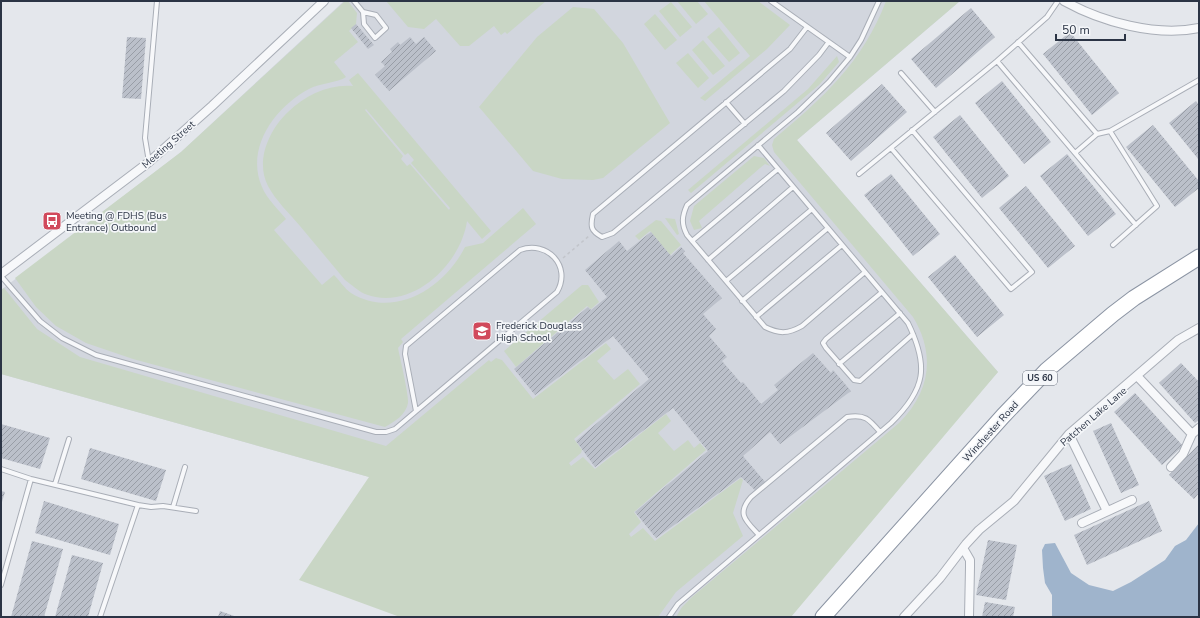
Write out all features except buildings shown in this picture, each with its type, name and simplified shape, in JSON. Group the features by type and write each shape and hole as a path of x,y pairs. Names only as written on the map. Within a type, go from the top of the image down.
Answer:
{"highway":[{"name":"Winchester Road","path":"823,617 1003,416 1047,370 1118,310 1199,257"}],"street":[{"name":"Meeting Street","path":"1,275 148,162 212,106 324,1"},
{"path":"1064,1 1097,17 1155,30 1199,28"},
{"name":"Patchen Lake Lane","path":"907,615 940,578 963,548 980,530 1014,501 1069,434 1138,377 1178,340 1199,328"},
{"path":"1138,377 1192,434"},
{"path":"1172,467 1183,454 1192,434 1199,428"},
{"path":"1069,434 1107,511"},
{"path":"1082,523 1132,500"},
{"path":"963,548 970,560 970,617"}],"lane":[{"path":"148,162 145,138 156,1"},
{"path":"354,1 363,12 364,24 375,38 386,28 376,15 363,12"},
{"path":"771,1 850,58"},
{"path":"865,272 808,322 792,332 781,333 772,331 765,327 742,301 692,241 682,226 683,214 687,205 829,82 850,58 867,28 879,1"},
{"path":"859,174 997,61 1047,17 1058,1"},
{"path":"807,27 790,49 593,214 590,225 593,232 602,237 613,233 784,91 819,55 828,43"},
{"path":"1018,42 1097,134"},
{"path":"997,61 1136,225"},
{"path":"901,73 934,112"},
{"path":"1075,153 1097,134 1110,131 1199,80"},
{"path":"726,102 745,124"},
{"path":"891,148 1011,289 1032,272 912,130"},
{"path":"1110,131 1157,206 1113,245"},
{"path":"669,617 678,604 906,409 916,393 921,378 922,359 914,334 908,323 758,145"},
{"path":"692,241 778,169"},
{"path":"708,260 793,187"},
{"path":"726,281 812,209"},
{"path":"742,301 828,228"},
{"path":"756,317 842,245"},
{"path":"1,275 40,321 62,338 96,355 376,432 386,432 395,429 557,292 563,277 558,262 540,248 528,247 520,250 406,346 405,354 416,411"},
{"path":"882,292 823,343 839,364 854,380 860,381 914,334"},
{"path":"839,364 900,313"},
{"path":"759,535 745,519 743,511 745,504 751,497 847,417 859,415 870,420 880,432"},
{"path":"54,484 69,439"},
{"path":"173,507 185,467"},
{"path":"1,469 31,479 138,504 173,507 196,512"},
{"path":"1,585 31,479"},
{"path":"100,617 138,504"}],"path":[{"path":"558,262 593,232"}],"shaded area":[{"name":"Frederick Douglass High School","path":"344,1 960,1 797,140 998,372 782,617 401,617 369,477 1,374 1,290 181,152"}],"green space":[{"path":"345,1 348,1 357,13 356,24 349,31 358,42 334,62 346,77 338,81 313,87 285,106 266,130 260,144 257,158 258,172 262,187 270,200 286,219 274,230 322,285 334,275 351,293 368,300 385,303 401,301 417,295 432,286 445,275 456,262 465,247 483,243 523,208 536,224 401,339 403,342 398,348 408,399 407,407 402,415 385,427 133,359 86,343 56,326 36,307 15,278 181,152"},
{"path":"386,1 546,1 507,34 505,32 501,35 494,26 469,46 460,46 436,19 424,29 408,27"},
{"path":"677,1 697,1 708,14 696,24"},
{"path":"704,1 758,1 790,25 767,49 705,101 700,98 750,56"},
{"path":"886,1 960,1 797,140 998,372 791,617 676,617 682,607 692,597 899,423 918,399 923,386 927,359 925,345 913,317 774,152 772,145 774,139 809,109 840,78 866,43 877,23"},
{"path":"671,2 692,27 680,37 659,11"},
{"path":"573,7 594,9 623,43 670,123 603,178 593,180 562,179 533,171 479,107 537,37"},
{"path":"655,14 677,40 665,50 644,24"},
{"path":"719,27 740,53 729,62 707,37"},
{"path":"703,40 725,66 713,75 692,50"},
{"path":"688,53 709,78 698,88 676,63"},
{"path":"837,56 839,62 819,85 691,193 688,190 808,89"},
{"path":"358,73 491,231 482,239 467,221 463,237 455,253 444,268 431,280 416,290 400,296 383,298 365,294 357,290 345,280 271,192 264,176 263,166 266,146 281,119 302,100 318,92 335,87 353,86 349,80","holes":["366,109 405,155 408,153 414,160 411,163 450,208 449,210 410,164 407,166 401,159 403,156 365,110"]},
{"path":"754,156 764,158 770,166 765,164 760,168 699,221 702,228 694,230 690,221 694,206"},
{"path":"665,218 675,219 679,234 677,235"},
{"path":"656,220 661,221 681,245 670,255 650,231 639,240 635,236"},
{"path":"582,285 588,285 599,302 591,309 587,306 516,367 504,351"},
{"path":"4,288 37,329 80,357 386,446 489,360 491,362 496,358 502,360 533,399 606,343 611,349 597,361 614,380 628,369 640,384 574,439 582,450 581,453 569,463 571,466 583,457 595,469 666,414 671,421 658,433 674,451 688,440 694,448 700,443 706,450 634,512 641,522 629,534 631,537 643,528 655,541 741,478 743,480 733,513 743,536 676,592 658,617 400,617 299,580 369,477 1,374 1,290"}],"water":[{"path":"1199,523 1199,617 1052,617 1052,595 1045,583 1043,568 1042,550 1045,544 1055,543 1071,573 1089,585 1113,591 1131,582 1165,560 1175,546 1186,540"}],"place":[{"name":"Meeting @ FDHS (Bus Entrance) Outbound","path":"52,221"},
{"name":"Frederick Douglass High School","path":"482,331"}]}
